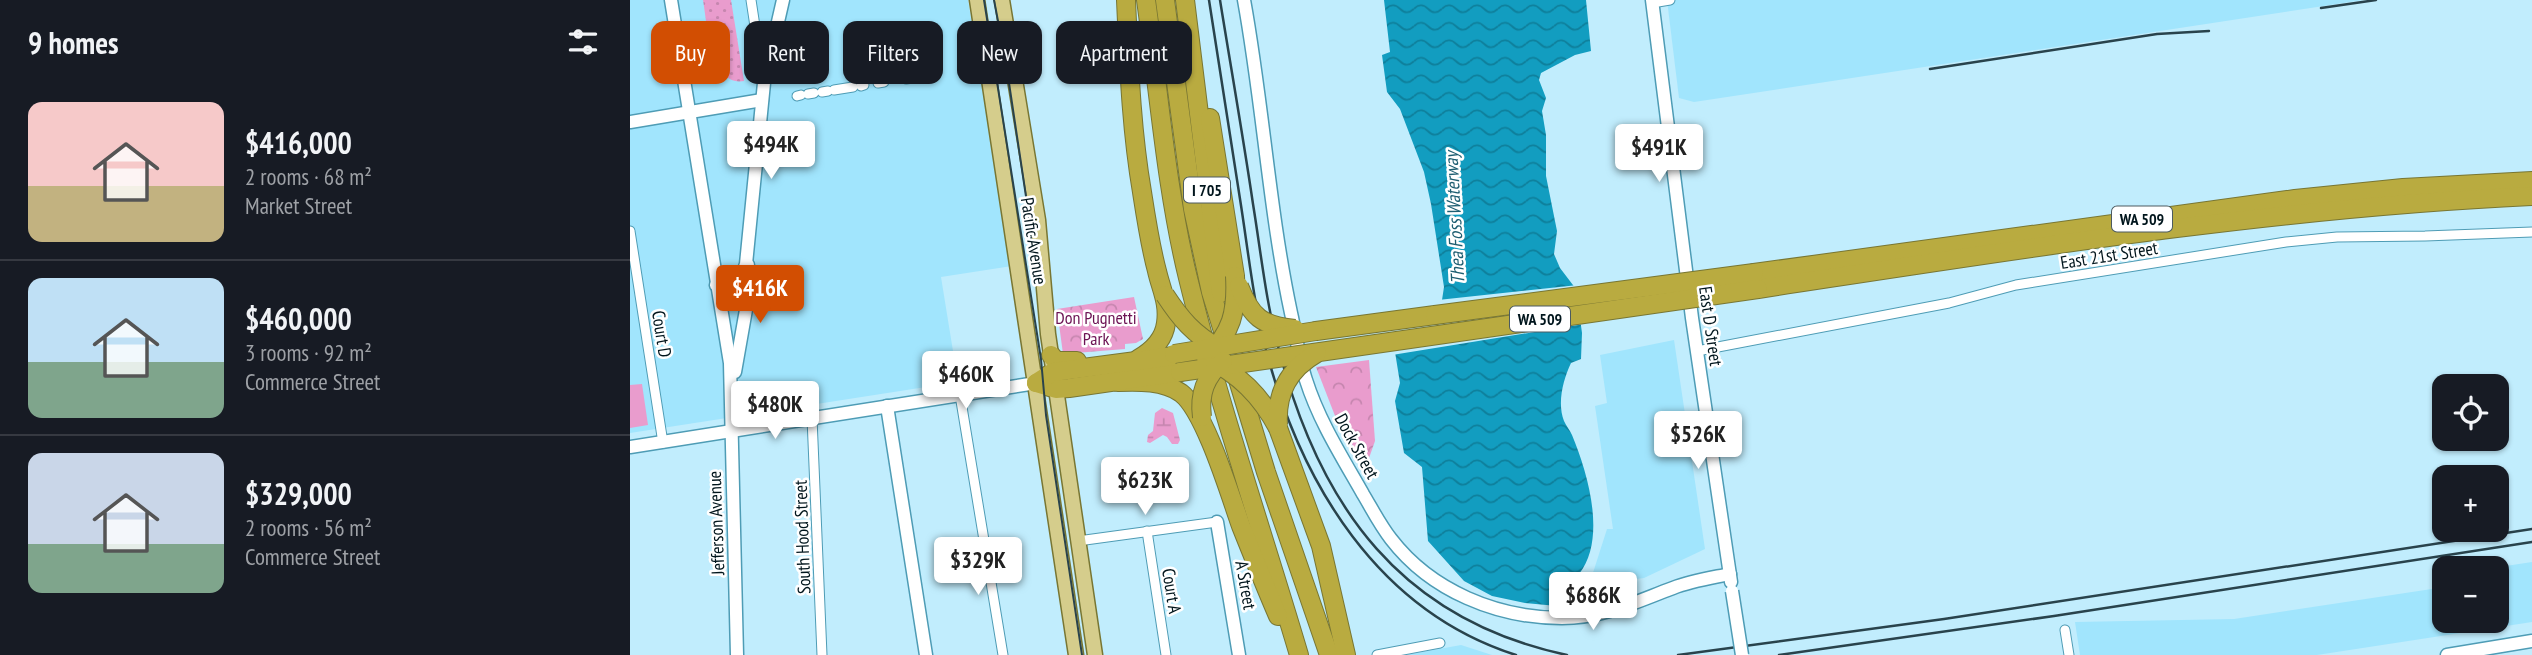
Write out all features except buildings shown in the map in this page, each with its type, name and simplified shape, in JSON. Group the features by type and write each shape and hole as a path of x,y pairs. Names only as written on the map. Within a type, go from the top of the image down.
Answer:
{"highway":[{"path":"1126,0 1137,160 1157,270 1165,295 1166,325 1162,337 1153,349 1132,360"},
{"name":"I 705","path":"1146,0 1170,176 1188,278 1267,571 1299,655"},
{"path":"1165,0 1199,242 1211,292 1238,379"},
{"name":"I 705","path":"1185,0 1226,332 1238,379 1328,655"},
{"path":"1192,0 1235,276 1235,312 1204,386 1200,417"},
{"name":"WA 509","path":"1053,372 1174,354 1258,359 2282,201 2403,188 2532,179"},
{"name":"WA 509","path":"1053,372 1118,382 1180,372 1255,341 1316,331 2348,209 2532,196"},
{"path":"1235,276 1248,308 1258,318 1279,327 1316,331"},
{"path":"1165,295 1186,324 1255,392 1278,428 1321,546 1346,655"},
{"path":"1278,428 1279,398 1285,381 1298,365 1322,350"},
{"path":"1036,383 1053,372"},
{"path":"1118,382 1167,386 1189,400 1200,417 1267,571 1294,655"}],"main road":[{"name":"Pacific Avenue","path":"977,0 1076,655"},
{"name":"Pacific Avenue","path":"1002,0 1038,220 1053,372 1095,655"}],"street":[{"path":"671,0 732,391"},
{"path":"751,0 754,21"},
{"path":"778,21 783,0"},
{"name":"Dock Street","path":"1244,0 1279,252 1306,379 1337,449 1390,538 1423,572 1459,594 1506,612 1562,618 1624,609 1675,587 1730,575"},
{"path":"1652,1 1670,0"},
{"name":"East D Street","path":"1652,1 1698,358 1742,655"},
{"path":"732,391 747,304 747,258 765,84"},
{"path":"815,93 874,84"},
{"path":"630,122 762,100"},
{"name":"Court D","path":"630,231 663,443"},
{"name":"East 21st Street","path":"1698,358 1948,303 2016,285 2286,242 2337,237 2532,232"},
{"path":"716,285 737,281 743,274 747,258"},
{"path":"630,447 1036,383"},
{"name":"Jefferson Avenue","path":"732,391 737,655"},
{"path":"960,395 1003,655"},
{"path":"887,406 926,655"},
{"name":"South Hood Street","path":"812,418 822,655"},
{"path":"1078,541 1217,522"},
{"name":"A Street","path":"1217,522 1240,655"},
{"name":"Court A","path":"1147,531 1166,655"},
{"path":"2065,630 2068,655"},
{"path":"2447,655 2532,641"},
{"path":"1377,655 1440,643"}],"shaded area":[{"path":"630,0 968,0 971,21 957,21 957,84 982,84 1012,266 941,277 958,382 630,433"},
{"path":"1667,0 2363,0 1694,102 1679,98"},
{"path":"1674,340 1705,549 1644,578 1604,583 1591,579 1607,529 1613,529 1595,406 1607,403 1600,355"},
{"path":"2532,562 2532,622 2509,626 2509,566"},
{"path":"2432,589 2432,633 2460,633 2317,655 2080,655 2075,622 2234,619"},
{"path":"1461,645 1492,655 1406,655"}],"green space":[{"path":"703,0 731,0 744,81 730,78 730,21 706,21"},
{"name":"Don Pugnetti Park","path":"1134,297 1143,339 1125,344 1125,349 1063,354 1057,309"},
{"path":"1369,360 1375,441 1369,458 1364,463 1337,421 1316,367"},
{"path":"642,384 648,425 630,428 630,385"},
{"path":"1162,408 1173,413 1180,440 1178,444 1172,444 1163,435 1150,443 1147,442 1148,435 1153,431 1155,413"}],"water":[{"name":"Thea Foss Waterway","path":"1384,0 1586,0 1591,51 1575,55 1541,73 1539,80 1546,98 1542,111 1546,135 1546,176 1557,231 1554,254 1560,268 1576,289 1582,333 1581,359 1571,363 1568,370 1563,384 1561,407 1564,421 1584,468 1592,506 1592,543 1579,574 1582,587 1591,592 1589,605 1557,606 1492,596 1464,581 1428,541 1422,467 1404,453 1395,401 1400,383 1395,352 1442,300 1444,287 1424,172 1400,109 1387,92 1382,55 1390,52"}],"pier":[{"path":"1578,285 1584,324 1392,355 1403,331 1422,319 1438,300"}],"tram line":[{"path":"984,0 1041,359 1046,415 1082,655"},
{"path":"994,0 1030,223 1032,257"}],"railway":[{"path":"1209,0 1258,312 1281,400 1300,448 1324,494 1352,536 1385,574 1424,608 1467,635 1516,655"},
{"path":"1220,0 1271,314 1296,407 1318,459 1345,507 1377,549 1414,585 1458,615 1509,638 1567,655"},
{"path":"2321,8 2376,0"},
{"path":"1930,69 2157,34 2209,31"},
{"path":"1678,655 1944,619 2532,529"},
{"path":"1779,655 2054,616 2532,542"}]}
